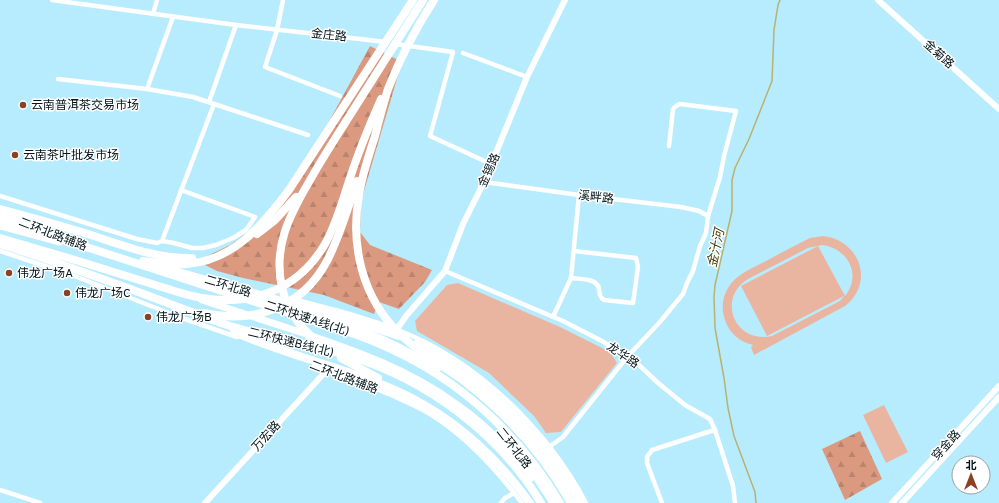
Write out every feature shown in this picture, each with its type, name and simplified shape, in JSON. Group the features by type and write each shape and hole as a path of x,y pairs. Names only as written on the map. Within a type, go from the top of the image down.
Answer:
{"highway":[{"path":"107,254 142,261 186,264 222,255 244,241 266,220 289,190 413,0"},
{"path":"0,209 149,253 177,258 202,257 219,253 238,245 264,230 290,204 305,186 424,0"},
{"path":"0,239 160,298 198,311 219,316 239,317 257,315 288,303 314,281 327,261 335,244 400,61 434,0"},
{"path":"0,239 206,299 228,301 242,300 261,296 279,288 295,278 308,266 328,239 367,131 393,75 417,29"},
{"path":"386,97 362,179 356,215 356,237 359,259 365,281 371,295 386,319 405,339 475,390 514,426 547,465 571,503"},
{"path":"318,167 292,213 281,244 280,277 287,304 294,317 318,342 346,361 419,402 454,425 478,445 511,478 530,503"},
{"name":"二环快速A线(北)","path":"0,219 342,330 371,340 398,352 449,382 488,414 508,433 532,461 547,481 560,503"},
{"name":"二环快速B线(北)","path":"0,244 84,272 221,323 268,337 349,356 397,375 436,397 457,411 476,427 515,466 541,503"},
{"path":"221,284 376,328 415,343 437,355 479,384 500,402 537,441 570,485 580,503"},
{"path":"160,298 257,342 366,378 389,387 419,402"}],"main road":[{"name":"二环北路","path":"0,226 107,254 168,268 221,284 358,329 396,346 429,364 464,392 494,423 528,465 553,503"},
{"name":"二环北路","path":"0,235 322,339 403,372 456,403 485,427 525,470 548,503"}],"street":[{"name":"金庄路","path":"52,0 77,2 173,17 367,40 453,52 430,136 491,164"},
{"path":"153,14 156,0"},
{"path":"283,0 277,30 264,67 340,96"},
{"name":"金锡路","path":"397,329 406,316 445,271 463,224 484,182 527,77 565,0"},
{"name":"金菊路","path":"878,0 999,109"},
{"path":"147,89 173,17"},
{"path":"162,241 211,103 236,25"},
{"path":"463,53 527,77"},
{"path":"58,79 147,89 193,97 308,135"},
{"path":"549,447 563,437 628,357 683,294 693,271 700,246 706,233 708,216 720,177 736,110 680,104 676,106 673,109 669,146"},
{"name":"溪畔路","path":"484,182 681,207 699,211 708,216"},
{"path":"0,196 137,239 157,243 162,241 192,248 203,248 216,245 233,238 246,230 255,217 181,190"},
{"path":"553,317 571,278 579,195"},
{"name":"二环北路辅路","path":"0,213 107,254"},
{"name":"二环北路辅路","path":"0,251 65,273 196,323 327,370 398,398 419,408 437,418 480,454 522,503"},
{"path":"571,278 596,283 599,288 600,297 604,300 633,303 638,267 636,258 574,251"},
{"name":"龙华路","path":"445,271 553,317 602,340 639,365 685,405 710,419 733,486 735,503"},
{"path":"221,284 287,298 364,318 397,329 438,348 478,375 514,407 533,427 565,468 586,503"},
{"name":"万宏路","path":"205,503 327,370"},
{"name":"穿金路","path":"892,503 999,386"},
{"name":"穿金路","path":"902,503 999,397"},
{"path":"662,503 647,463 647,457 652,450 715,430"},
{"path":"0,490 40,503"},
{"path":"501,503 505,498 514,493"}],"shaded area":[{"path":"823,236 836,239 846,245 854,254 859,264 861,275 859,286 854,297 845,306 754,355 751,347 753,345 739,339 729,329 723,314 724,296 734,280 742,274 810,238","holes":["822,245 839,251 850,264 852,280 850,288 845,296 818,246","818,246 741,286 767,336 844,296 840,301 772,336 759,337 748,333 740,327 734,318 732,308 733,297 738,288 748,279 808,248"]},
{"path":"458,283 560,327 610,352 617,363 561,432 546,433 534,416 489,373 417,331 415,321 447,285"},
{"path":"884,405 908,452 886,463 863,415"}],"green space":[{"path":"370,46 402,62 361,201 360,232 370,245 432,270 425,282 399,309 379,302 374,314 324,295 243,278 217,271 197,261 230,245 267,219 293,188"},
{"path":"860,431 882,479 845,500 822,449"}],"waterway":[{"name":"金汁河","path":"756,503 755,492 734,436 728,408 715,328 714,297 715,285 732,211 732,180 735,168 749,139 772,81 774,30 780,0"}],"place":[{"name":"云南普洱茶交易市场","path":"23,105"},
{"name":"云南茶叶批发市场","path":"15,155"},
{"name":"伟龙广场A","path":"9,273"},
{"name":"伟龙广场C","path":"67,293"},
{"name":"伟龙广场B","path":"148,317"}]}
